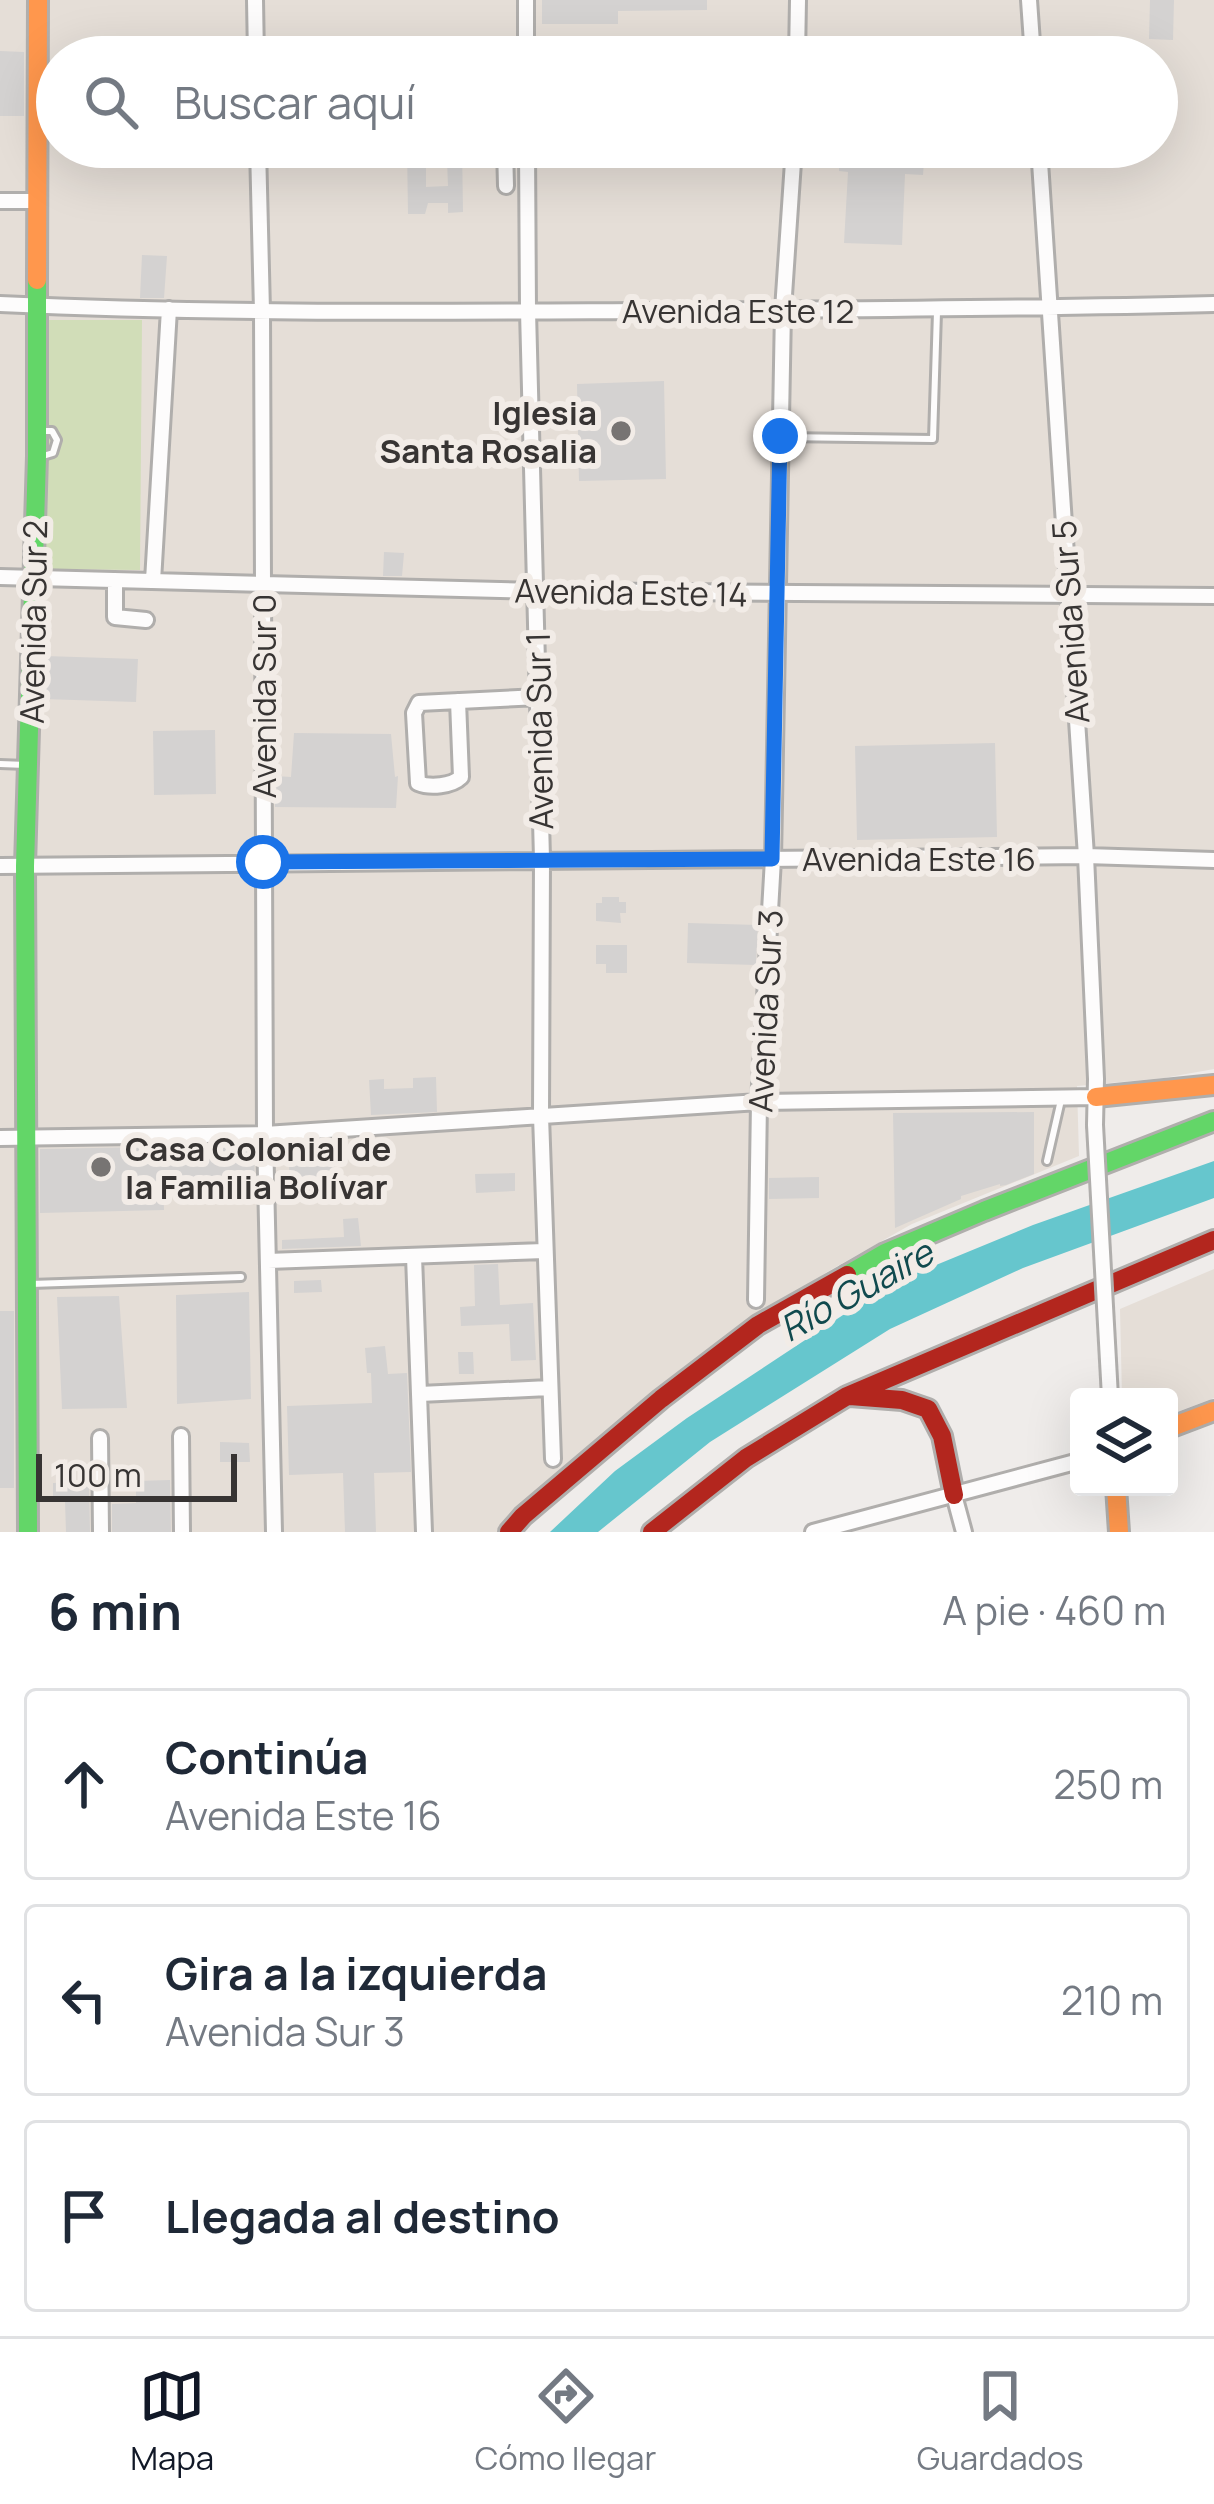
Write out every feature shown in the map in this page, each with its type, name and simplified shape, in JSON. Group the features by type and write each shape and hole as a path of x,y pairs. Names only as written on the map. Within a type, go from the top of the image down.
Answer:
{"main road":[{"name":"Avenida Sur 2","path":"38,0 38,36"},
{"name":"Avenida Sur 2","path":"28,1532 25,866 37,456 38,168"},
{"path":"1096,1097 1214,1085"},
{"path":"509,1532 661,1400 758,1324 885,1253 1214,1121"},
{"path":"652,1532 746,1458 847,1396 1214,1240"},
{"path":"847,1396 908,1401 929,1409 938,1424 954,1495"},
{"path":"1178,1425 1214,1412"},
{"path":"1117,1496 1119,1532"}],"street":[{"path":"255,0 256,36"},
{"path":"526,0 526,36"},
{"path":"797,36 798,0"},
{"path":"1030,0 1032,36"},
{"name":"Avenida Sur 0","path":"259,168 274,1532"},
{"path":"506,168 506,186"},
{"name":"Avenida Sur 1","path":"527,168 542,859 541,1115 553,1459"},
{"name":"Avenida Sur 3","path":"756,1300 759,1102 772,859 783,310 793,168"},
{"name":"Avenida Sur 5","path":"1040,168 1086,856 1110,1388"},
{"path":"0,201 38,201"},
{"name":"Avenida Este 12","path":"0,304 528,311 1214,304"},
{"path":"153,581 169,309"},
{"name":"Avenida Este 14","path":"0,577 536,591 1214,596"},
{"path":"115,580 115,616 146,620"},
{"path":"458,701 461,777 439,784 418,782 419,703 458,701 538,698"},
{"name":"Avenida Este 16","path":"0,866 1086,856 1214,860"},
{"path":"0,1138 266,1134 759,1102 1096,1097"},
{"path":"268,1261 544,1251"},
{"path":"414,1256 424,1532"},
{"path":"420,1394 549,1388"},
{"path":"181,1436 182,1532"},
{"path":"100,1438 101,1532"},
{"path":"814,1532 1070,1463"},
{"path":"954,1495 964,1532"}],"lane":[{"path":"780,436 933,440 937,309"},
{"path":"0,764 29,765"},
{"path":"1047,1161 1062,1097"},
{"path":"27,1285 242,1276"}],"shaded area":[{"path":"0,0 1214,0 1214,1069 1077,1086 1079,1156 912,1224 827,1272 775,1308 505,1532 0,1532"},
{"path":"1214,1269 1214,1398 1178,1412 1178,1388 1122,1388 1120,1309"}],"green space":[{"path":"44,320 142,320 140,570 42,569"}],"water":[{"path":"1214,1161 1214,1198 1023,1268 890,1329 710,1442 598,1532 550,1532 615,1471 687,1418 890,1284 1033,1225"}],"building":[{"path":"542,0 707,0 707,10 618,11 618,24 542,24"},
{"path":"1150,0 1174,0 1173,36 1149,36"},
{"path":"0,51 24,52 24,116 0,116"},
{"path":"407,168 426,168 426,187 448,186 447,168 462,168 463,212 448,213 448,203 428,203 425,214 408,214"},
{"path":"924,168 923,175 905,174 902,245 844,243 848,172 839,171"},
{"path":"142,255 167,256 164,298 140,298"},
{"name":"Iglesia Santa Rosalia","path":"664,381 666,479 579,481 577,384"},
{"path":"384,552 404,553 402,576 383,576"},
{"path":"45,656 138,659 136,702 43,699"},
{"path":"215,730 216,794 154,795 153,731"},
{"path":"294,733 391,734 398,776 396,808 275,807 275,776 291,777"},
{"path":"995,743 997,837 857,840 855,746"},
{"path":"602,897 626,902 621,923 596,921 596,903 602,903"},
{"path":"688,923 758,925 756,965 687,963"},
{"path":"596,945 627,945 627,973 606,973 606,964 596,964"},
{"path":"436,1077 437,1112 371,1115 369,1080 384,1079 384,1089 413,1088 413,1078"},
{"path":"1034,1112 1034,1174 961,1196 895,1228 893,1113"},
{"name":"Casa Colonial de la Familia Bolívar","path":"254,1145 255,1184 163,1187 164,1210 40,1213 40,1149"},
{"path":"334,1145 336,1184 290,1186 288,1147"},
{"path":"515,1173 515,1191 476,1193 475,1174"},
{"path":"819,1177 819,1198 769,1199 769,1178"},
{"path":"358,1218 361,1246 282,1249 282,1240 344,1237 343,1219"},
{"path":"498,1264 500,1305 533,1303 536,1360 511,1361 509,1324 461,1326 460,1307 475,1306 474,1265"},
{"path":"321,1280 322,1292 294,1293 294,1281"},
{"path":"249,1292 251,1399 177,1404 176,1295"},
{"path":"119,1296 127,1408 62,1409 57,1297"},
{"path":"0,1311 14,1311 14,1488 0,1488"},
{"path":"385,1346 388,1374 407,1373 411,1472 374,1473 376,1532 345,1532 343,1473 289,1475 287,1406 372,1403 365,1348"},
{"path":"458,1352 473,1352 474,1374 459,1374"},
{"path":"220,1442 249,1443 250,1462 220,1462"},
{"path":"170,1480 171,1532 112,1532 112,1504 136,1503 136,1481"},
{"path":"89,1482 90,1532 66,1532 65,1501 53,1501 53,1483"}],"traffic: fast":[{"path":"28,1532 25,866 37,456 37,280"},
{"path":"847,1275 885,1253 984,1211 1214,1121"}],"traffic: slow":[{"path":"38,0 38,36"},
{"path":"37,168 37,280"},
{"path":"1096,1097 1214,1085"},
{"path":"1178,1425 1214,1411"},
{"path":"1117,1496 1119,1532"}],"traffic: jam":[{"path":"652,1532 746,1458 847,1396 1214,1240"},
{"path":"509,1532 661,1399 758,1325 847,1275"},
{"path":"850,1396 902,1400 928,1409 942,1436 954,1495"}],"place":[{"name":"Iglesia Santa Rosalia","path":"621,431"},
{"name":"Casa Colonial de la Familia Bolívar","path":"101,1167"}],"route":[{"path":"263,862 772,859 780,436"}],"water label":[{"name":"Río Guaire","path":"856,1290"}]}
